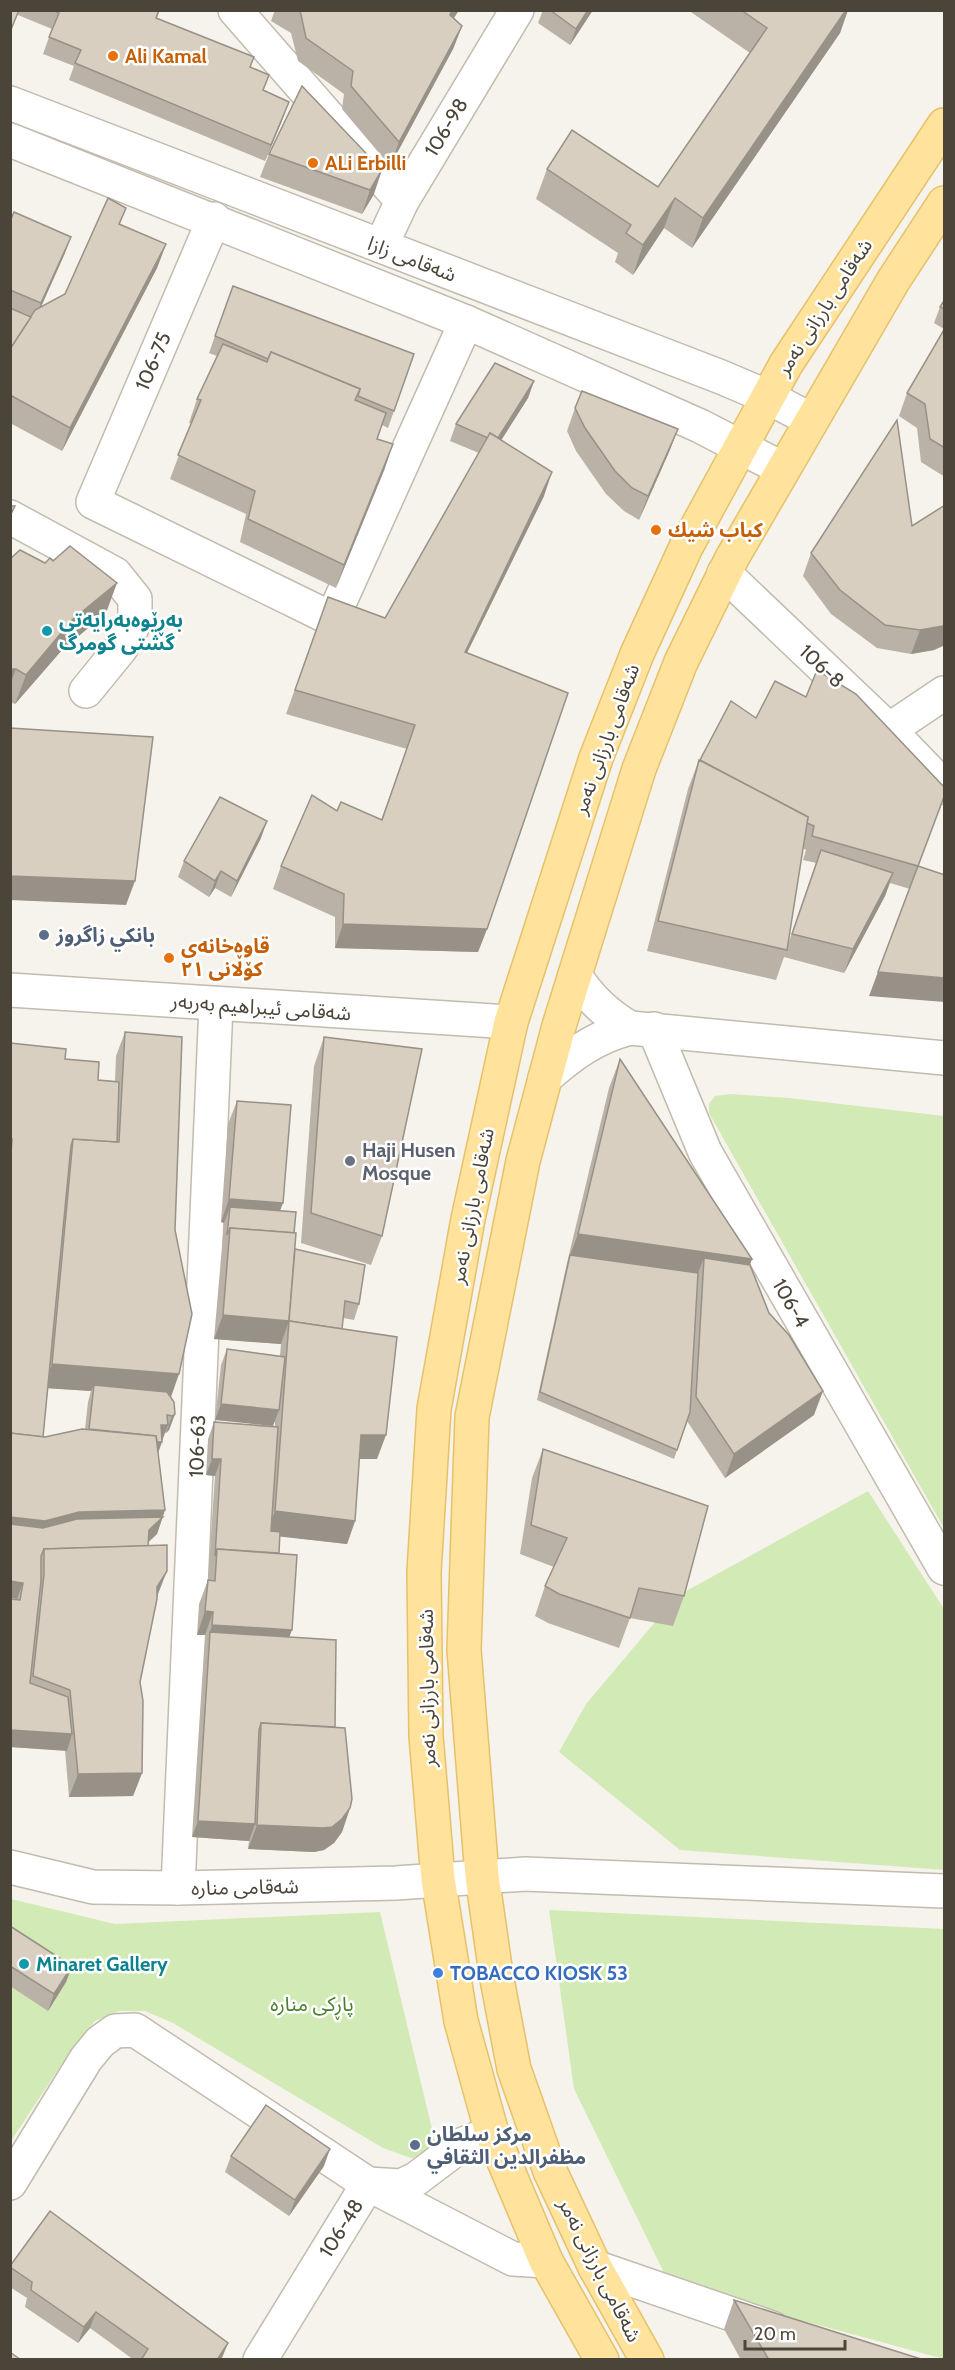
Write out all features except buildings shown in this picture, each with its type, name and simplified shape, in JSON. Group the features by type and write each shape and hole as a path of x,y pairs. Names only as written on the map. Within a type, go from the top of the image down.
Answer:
{"main road":[{"name":"شەقامی بارزانی نەمر","path":"602,2360 546,2261 492,2133 461,2021 438,1880 426,1736 424,1572 434,1409 468,1219 511,1022 596,758 633,665 686,547 786,364 945,125"},
{"name":"شەقامی بارزانی نەمر","path":"647,2360 595,2267 550,2171 514,2069 496,1974 482,1876 464,1650 472,1417 523,1161 575,975 639,769 681,662 724,573 893,281 945,203"}],"street":[{"path":"235,10 260,42 402,201"},
{"path":"260,42 275,10"},
{"name":"106-98","path":"381,246 402,201 517,10"},
{"name":"شەقامی زازا","path":"10,103 768,397 811,420"},
{"name":"شەقامی زازا","path":"10,140 213,219 466,322 689,421 783,469"},
{"name":"106-75","path":"213,219 93,502 333,619 466,322"},
{"path":"10,517 115,574 135,599 135,622 121,648 86,691"},
{"name":"106-8","path":"724,573 889,730 945,787"},
{"path":"889,730 945,693"},
{"path":"575,975 583,988 604,1011 642,1029"},
{"name":"شەقامی ئیبراهیم بەربەر","path":"10,990 216,1005 511,1022"},
{"name":"106-63","path":"178,1888 216,1005"},
{"path":"545,1078 581,1048 613,1032 642,1029 945,1058"},
{"name":"106-4","path":"642,1029 705,1152 945,1568"},
{"name":"شەقامی منارە","path":"10,1867 93,1887 178,1888 396,1883 525,1874 945,1891"},
{"path":"10,2183 86,2060 100,2042 115,2031 135,2030 368,2184 513,2259 546,2261"},
{"name":"106-48","path":"260,2360 368,2184 401,2186 416,2179 461,2145 492,2133"},
{"path":"595,2267 797,2336"}],"green space":[{"path":"730,1094 789,1098 944,1116 944,1528 709,1113 709,1104 715,1096"},
{"path":"868,1491 944,1609 944,1870 680,1850 559,1752 586,1704 677,1596"},
{"name":"پاڕکی منارە","path":"11,1899 115,1924 380,1912 438,2154 411,2158 383,2148 173,2023 145,2011 119,2011 95,2021 67,2056 11,2141"},
{"path":"549,1910 944,1929 944,2359 670,2285 574,2089"}],"place":[{"name":"Ali Kamal","path":"113,56"},
{"name":"ALi Erbilli","path":"313,163"},
{"name":"كباب شيك","path":"656,530"},
{"name":"بەڕێوەبەرایەتی گشتی گومرگ","path":"47,631"},
{"name":"بانكي زاگروز","path":"44,935"},
{"name":"قاوەخانەی کۆڵانی ٢١","path":"169,958"},
{"name":"Haji Husen Mosque","path":"350,1161"},
{"name":"Minaret Gallery","path":"24,1964"},
{"name":"TOBACCO KIOSK 53","path":"438,1973"},
{"name":"مركز سلطان مظفرالدين الثقافي","path":"415,2145"}]}
